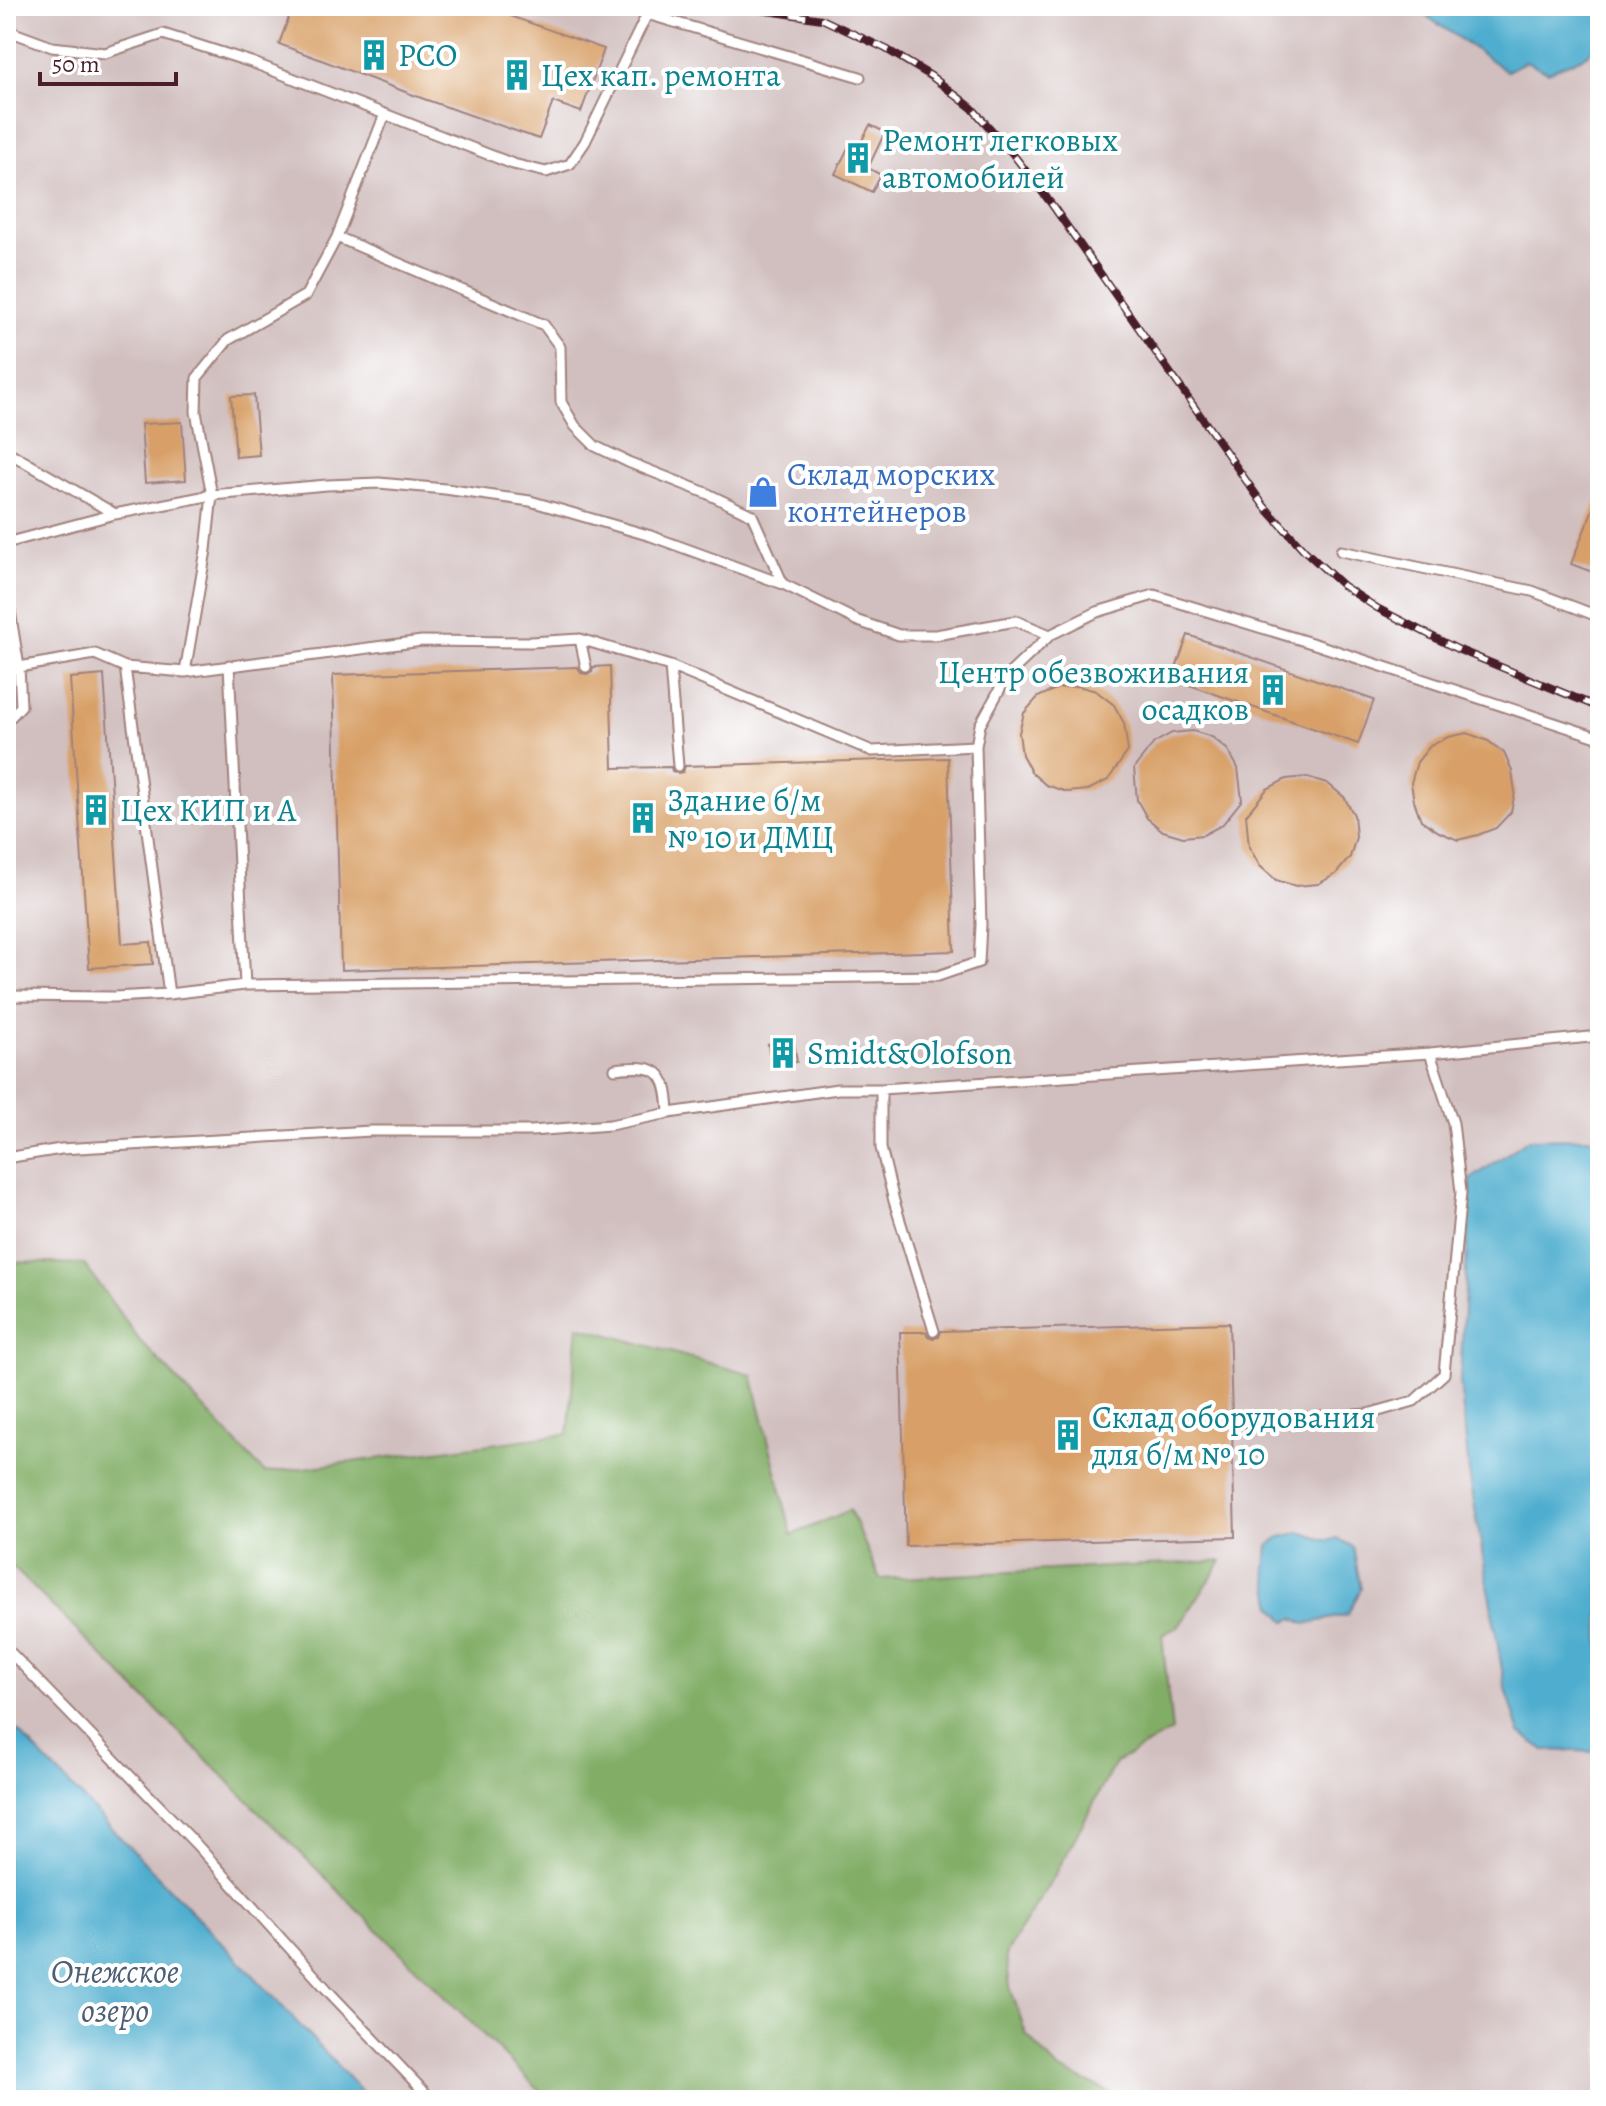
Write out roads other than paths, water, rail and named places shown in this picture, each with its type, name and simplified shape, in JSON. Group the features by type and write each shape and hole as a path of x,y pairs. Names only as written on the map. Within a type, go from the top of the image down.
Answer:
{"lane":[{"path":"6,30 52,47 105,53 163,34 251,62 513,164 546,172 570,164 585,142 649,10 860,77"},
{"path":"185,672 212,495 196,412 197,378 228,340 306,295 337,237 385,114"},
{"path":"337,237 544,325 560,347 561,402 575,426 595,446 752,515 783,584"},
{"path":"6,451 115,514"},
{"path":"6,543 115,514 212,495 379,483 530,501 651,536 783,584 858,621 899,635 936,635 1016,621 1050,635"},
{"path":"1341,551 1532,591 1600,617"},
{"path":"6,586 19,667 21,706 6,722"},
{"path":"6,996 114,997 245,985 938,976 979,962 981,925 976,746 980,725 1007,676 1050,635 1097,612 1154,595 1600,738"},
{"path":"19,667 95,654 125,667 185,672 422,641 580,639 670,666 872,751 976,746"},
{"path":"580,639 586,667"},
{"path":"229,665 245,985"},
{"path":"670,666 678,766"},
{"path":"125,667 169,994"},
{"path":"6,1158 61,1149 371,1131 531,1131 610,1125 669,1113 838,1089 881,1089 1430,1053 1600,1036"},
{"path":"1236,1422 1368,1414 1414,1401 1444,1374 1461,1192 1453,1123 1430,1053"},
{"path":"615,1069 650,1069 663,1076 668,1089 669,1113"},
{"path":"881,1089 881,1148 934,1331"},
{"path":"6,1648 196,1844 331,1994 432,2100"}],"water":[{"path":"1412,6 1600,6 1600,42 1587,55 1548,72 1526,61 1507,71"},
{"path":"1600,1138 1600,1752 1545,1750 1520,1733 1504,1682 1469,1472 1460,1381 1471,1179 1529,1139"},
{"path":"1299,1532 1328,1541 1337,1538 1353,1547 1361,1589 1347,1615 1305,1624 1294,1618 1286,1621 1273,1607 1266,1569 1268,1546 1279,1538"},
{"name":"Онежское озеро","path":"6,1719 253,1975 369,2100 6,2100"}],"railway":[{"path":"732,6 822,19 886,49 931,76 972,108 1050,202 1264,506 1305,551 1342,585 1377,608 1457,649 1600,708"}],"place":[{"name":"РСО","path":"374,55"},
{"name":"Цех кап. ремонта","path":"517,75"},
{"name":"Ремонт легковых автомобилей","path":"858,158"},
{"name":"Склад морских контейнеров","path":"763,492"},
{"name":"Центр обезвоживания осадков","path":"1273,690"},
{"name":"Цех КИП и А","path":"96,810"},
{"name":"Здание б/м № 10 и ДМЦ","path":"643,818"},
{"name":"Smidt&Olofson","path":"783,1053"},
{"name":"Склад оборудования для б/м № 10","path":"1068,1435"}]}
